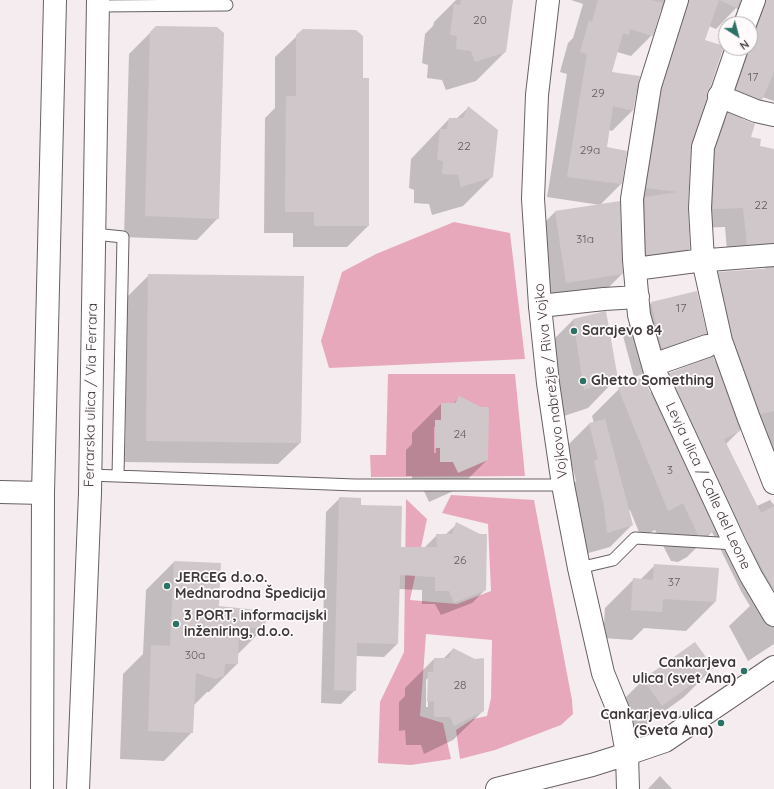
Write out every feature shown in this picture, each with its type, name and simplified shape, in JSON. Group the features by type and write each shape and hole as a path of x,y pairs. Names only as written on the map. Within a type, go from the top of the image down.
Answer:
{"street":[{"path":"42,789 43,493 55,0"},
{"name":"Vojkovo nabrežje / Riva Vojko","path":"548,0 537,94 533,199 540,306 548,383 563,485 579,568 604,673 620,715 626,754 628,789"},
{"name":"Levja ulica / Calle del Leone","path":"678,0 650,86 632,199 635,269 639,315 654,368 735,544 751,576 771,605"},
{"path":"748,16 754,0"},
{"name":"Ferrarska ulica / Via Ferrara","path":"78,789 90,475 98,3"},
{"path":"734,56 719,96 703,147 700,208 704,260 722,341 748,416 774,483"},
{"path":"719,96 756,111 774,115"},
{"path":"635,269 704,260 774,256"},
{"path":"540,306 638,297"},
{"path":"654,368 708,346"},
{"path":"0,492 43,493"},
{"path":"497,789 592,765 665,741 772,672"}],"lane":[{"path":"98,3 227,5"},
{"path":"94,234 123,237 118,476"},
{"path":"90,475 355,485 563,485"},
{"path":"579,568 613,560 635,538 735,544"},
{"name":"Vojkovo nabrežje / Riva Vojko","path":"626,754 636,789"}],"shaded area":[{"path":"454,222 510,233 525,359 329,368 321,341 342,272 376,254"},
{"path":"388,374 515,374 525,476 371,477 370,455 386,455"},
{"path":"451,495 534,500 572,700 573,714 561,725 495,750 460,759 456,730 473,719 487,716 491,698 492,640 426,634 420,716 443,723 451,759 411,765 378,763 380,702 404,652 406,499 427,519 410,600 457,604 491,591 488,524 442,513"}],"building":[{"path":"461,0 513,0 506,52 475,62 471,51 456,49 457,36 450,35 454,4 460,5"},
{"path":"598,0 651,0 663,3 653,36 630,29 629,35 623,33 612,72 640,76 633,111 613,106 607,147 627,151 622,184 567,177 587,54 580,52 589,21 592,22"},
{"path":"689,0 719,0 705,40 718,44 718,56 721,56 710,88 707,92 707,98 691,146 688,207 690,249 646,255 645,197 678,192 646,188 662,89"},
{"path":"719,0 741,0 737,8"},
{"path":"766,0 774,0 774,72 762,100 736,89 747,56 758,56 758,25"},
{"path":"156,26 217,27 224,33 219,219 145,216 150,32"},
{"path":"303,29 356,30 363,36 363,78 369,78 369,226 314,226 314,212 285,212 286,96 296,96 296,35"},
{"path":"468,106 498,130 493,177 461,187 458,175 442,174 443,161 437,160 440,129 447,129 449,118 463,118"},
{"path":"728,113 755,124 751,137 761,139 760,146 774,149 774,243 747,245 743,208 713,209 715,149"},
{"path":"620,201 623,274 566,283 555,211"},
{"path":"774,268 774,411 761,414 733,338 718,272"},
{"path":"148,274 304,276 301,443 146,441"},
{"path":"697,291 707,334 662,348 651,302"},
{"path":"606,311 618,379 584,390 573,319"},
{"path":"713,356 740,431 724,439 761,513 774,506 774,590 746,539 669,373"},
{"path":"643,377 715,530 706,535 698,535 683,503 668,511 618,388"},
{"path":"459,396 481,407 489,407 488,460 458,473 453,462 440,462 440,448 435,448 435,420 441,420 441,403 455,403"},
{"path":"605,419 633,525 607,533 604,506 594,461 598,459 589,423"},
{"path":"339,497 361,498 361,505 402,506 401,547 437,547 436,534 452,534 456,522 480,534 487,534 486,590 454,603 449,591 435,591 435,577 400,575 398,644 357,643 356,691 334,690"},
{"path":"174,561 221,563 219,606 267,611 265,629 239,627 238,664 225,664 224,676 215,679 196,673 193,733 148,731 151,645 170,646"},
{"path":"654,564 719,568 716,602 663,599 662,612 631,610 633,578 653,580"},
{"path":"695,642 714,668 662,706 643,679"},
{"path":"453,648 475,659 484,658 484,711 454,726 450,717 434,717 434,701 427,702 428,672 433,672 434,658 449,658"}],"place":[{"name":"Sarajevo 84","path":"574,331"},
{"name":"Ghetto Something","path":"583,381"},
{"name":"JERCEG d.o.o. Mednarodna Špedicija","path":"167,586"},
{"name":"3 PORT, informacijski inženiring, d.o.o.","path":"176,624"},
{"name":"Cankarjeva ulica (svet Ana)","path":"744,671"},
{"name":"Cankarjeva ulica (Sveta Ana)","path":"721,723"}]}
